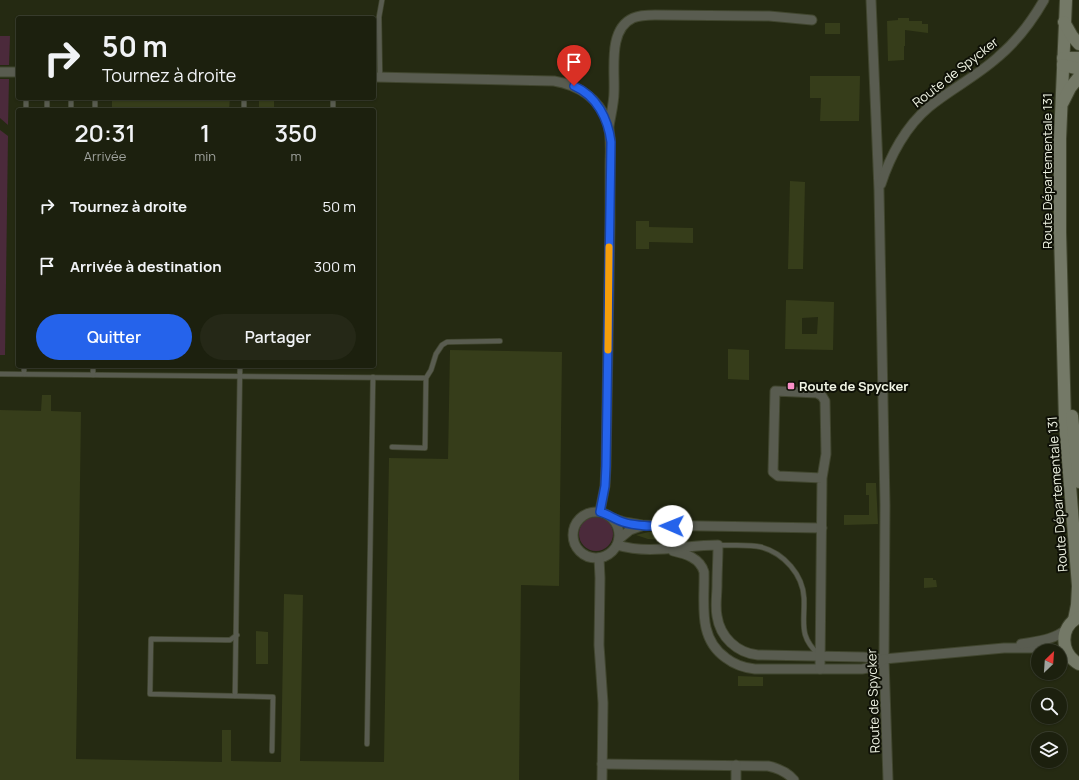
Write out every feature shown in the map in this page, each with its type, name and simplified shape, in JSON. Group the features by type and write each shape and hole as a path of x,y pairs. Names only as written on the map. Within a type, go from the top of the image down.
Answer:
{"main road":[{"name":"Route Départementale 131","path":"1066,0 1061,107 1060,226 1066,438 1078,586 1077,605 1073,622 1064,634 1066,652 1071,658"},
{"path":"1064,22 1072,36 1079,44"},
{"path":"1063,62 1079,58"},
{"path":"1063,62 1079,69"},
{"path":"1061,107 1067,93 1079,77"},
{"name":"Route Départementale 131","path":"1064,342 1079,482"}],"street":[{"name":"Route de Spycker","path":"871,0 879,190 885,505 884,660 888,780"},
{"name":"Route de Spycker","path":"879,190 883,176 893,155 904,136 917,120 935,102 981,71 1004,52 1028,25 1044,0"},
{"path":"608,128 614,98 616,40 623,27 632,19 646,15 670,15 769,16 812,20"},
{"path":"0,72 16,72"},
{"path":"377,77 536,80 560,82 578,88 590,96 600,108 608,128 611,142 606,466 605,486 600,512"},
{"path":"820,669 822,478 826,454 826,404 824,398 820,394 813,392 775,391 774,474 778,476 822,478"},
{"path":"618,542 619,529 612,518 607,514 600,512 590,512 581,516 575,524 572,534 574,544 580,552 589,557 599,558 610,553 618,542 634,528 642,525"},
{"path":"612,518 642,525 822,528"},
{"path":"618,542 633,549 668,550 718,545 717,617 722,631 728,641 741,650 753,655 863,657 884,660 1004,648 1037,648 1071,658"},
{"path":"668,550 688,555 702,566 704,572 704,616 706,630 714,647 724,657 737,664 751,668 866,669 873,667 884,660"},
{"path":"599,558 599,645 603,703 602,780"},
{"path":"1004,648 1052,638 1059,635 1073,622"},
{"path":"602,764 773,767 786,773 794,780"},
{"path":"736,766 736,780"}],"lane":[{"path":"377,77 379,17 382,0"},
{"path":"392,447 425,448 426,378 431,370 436,354 442,345 447,342 500,341"},
{"path":"24,368 24,374"},
{"path":"93,368 93,375"},
{"path":"235,696 240,368"},
{"path":"0,374 426,378"},
{"path":"367,744 373,377"},
{"path":"718,545 761,547 772,551 788,563 796,574 803,592 804,635 810,646 820,657"},
{"path":"237,635 230,640 151,639 150,694 273,697 272,751"}],"shaded area":[{"path":"0,36 10,36 9,65 0,65"},
{"path":"0,79 9,79 8,125 0,118"},
{"path":"0,130 8,136 5,355 0,355"},
{"path":"596,517 608,522 613,534 608,546 596,551 584,546 579,534 584,522"}],"building":[{"path":"898,18 909,18 909,21 922,21 922,24 928,24 928,33 905,30 904,60 888,61 887,21 898,20"},
{"path":"825,23 840,23 840,34 825,34"},
{"path":"810,76 860,76 859,121 820,121 821,98 810,98"},
{"path":"112,100 230,100 229,108 112,108"},
{"path":"259,100 274,100 274,108 259,108"},
{"path":"790,181 805,182 803,269 788,269"},
{"path":"636,221 649,221 649,227 693,228 693,243 649,242 649,249 636,249"},
{"path":"786,300 834,302 833,350 785,349","holes":["818,317 817,334 802,334 802,318"]},
{"path":"728,349 749,350 749,380 728,379"},
{"path":"450,350 562,352 559,586 521,585 519,780 0,780 0,410 41,411 42,395 51,395 51,411 81,412 76,759 222,762 222,730 231,730 231,761 281,762 284,594 303,595 300,761 384,762 389,458 448,459"},
{"path":"866,483 876,483 878,524 844,525 844,515 869,515 869,495 866,495"},
{"path":"667,531 679,536 667,540 648,539 636,535 649,532"},
{"path":"924,578 933,578 933,580 936,580 937,587 924,588"},
{"path":"256,631 268,632 268,664 256,664"},
{"path":"738,676 763,677 763,686 738,686"}],"slow traffic":[{"path":"608,350 609,247"}],"place":[{"name":"Route de Spycker","path":"791,386"}],"route":[{"path":"574,86 590,96 600,108 607,122 611,142 606,466 605,486 600,512 628,523 672,526"}]}
